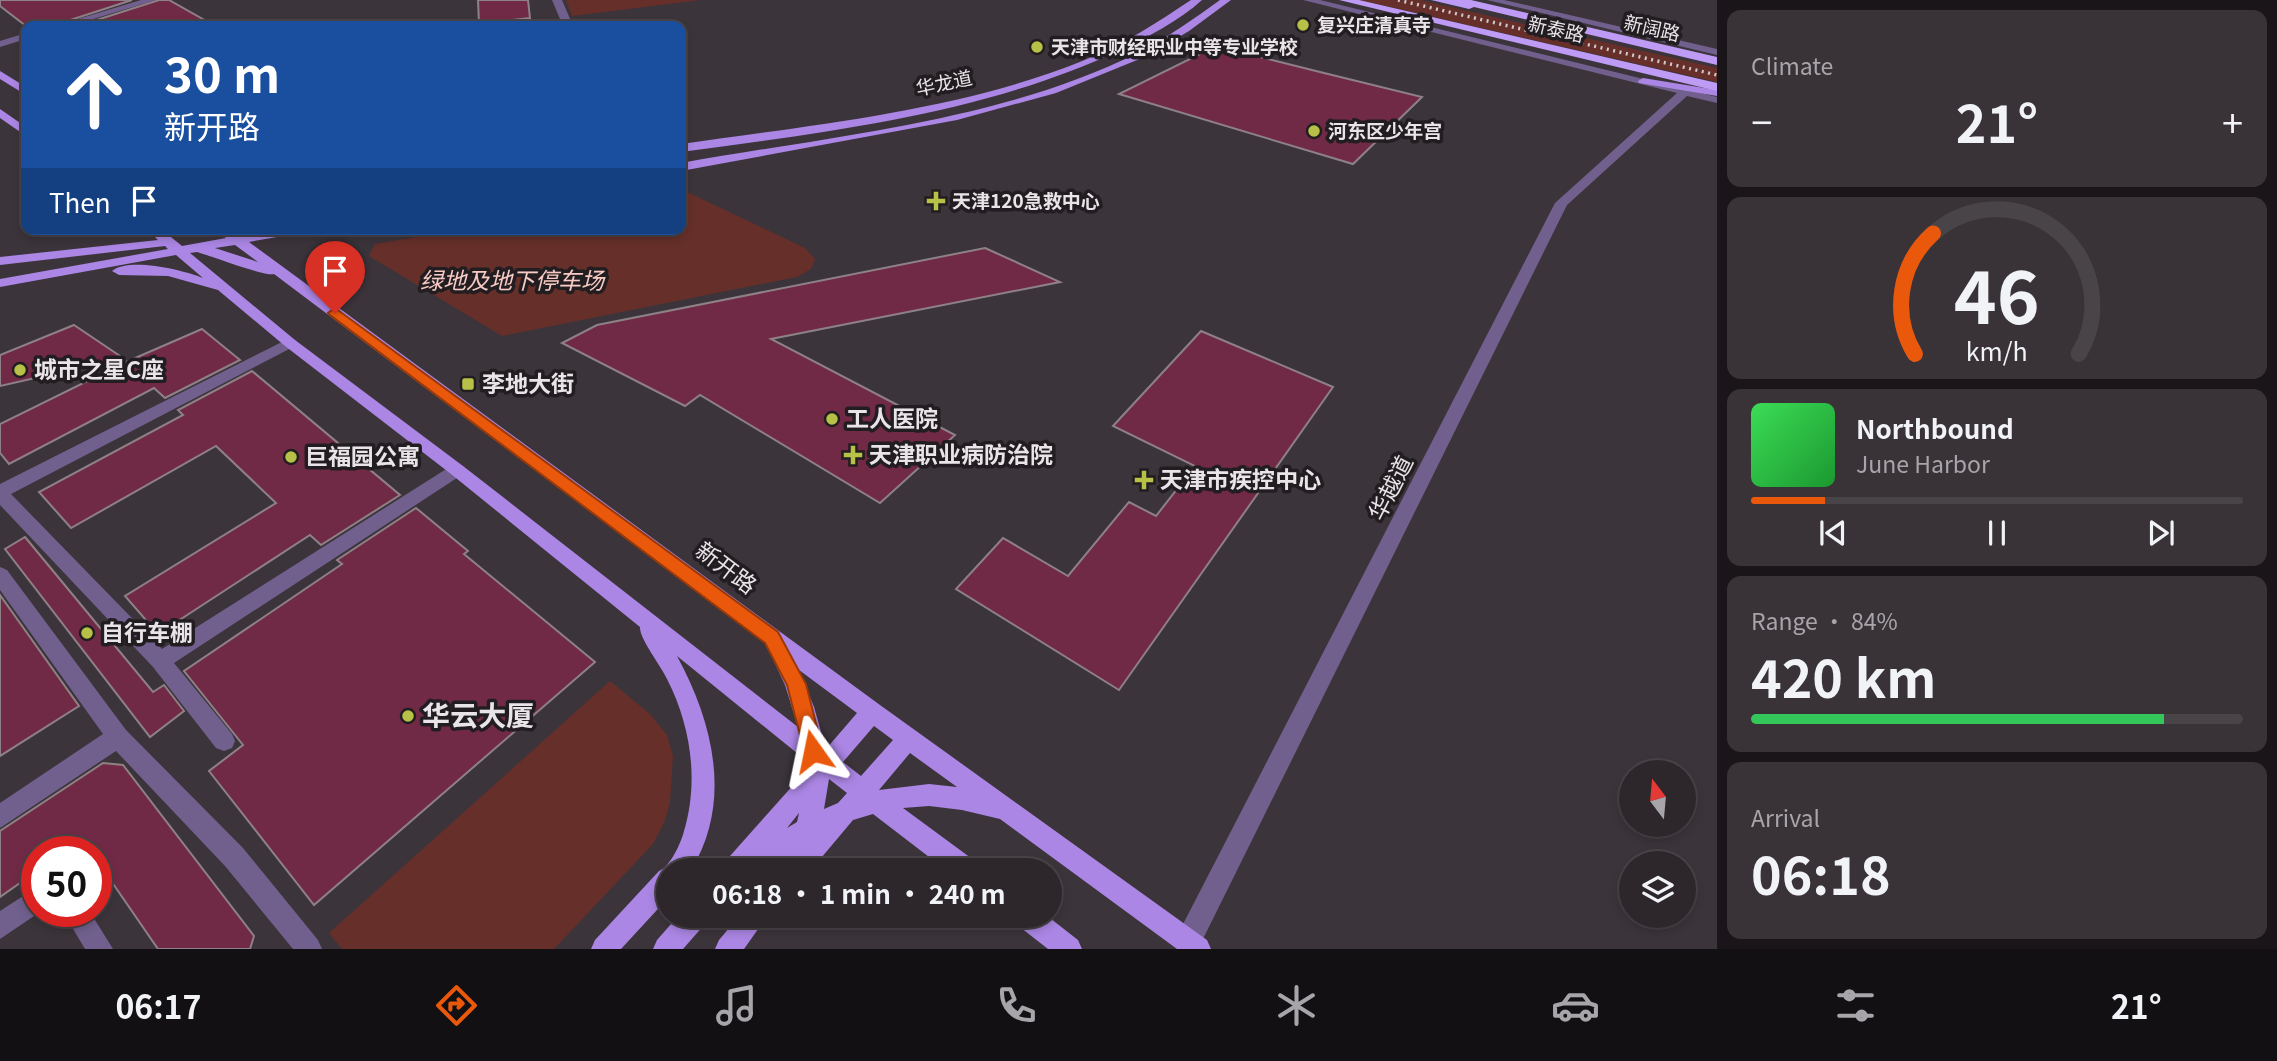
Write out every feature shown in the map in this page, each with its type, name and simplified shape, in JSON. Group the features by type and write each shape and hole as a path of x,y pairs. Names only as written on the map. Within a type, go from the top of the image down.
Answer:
{"highway":[{"name":"新泰路","path":"1345,0 1717,87"},
{"path":"1437,0 1506,12"},
{"name":"新阔路","path":"1457,0 1717,61"}],"main road":[{"name":"华龙道","path":"686,147 895,113 1011,87 1076,66 1124,46 1162,25 1197,0"},
{"path":"686,166 952,118 1034,97 1089,78 1158,48 1199,22 1226,0"},
{"path":"0,74 21,89"},
{"path":"1643,81 1717,93"},
{"path":"0,112 21,128"},
{"path":"0,261 133,235"},
{"name":"新开路","path":"230,235 872,712 1193,945"},
{"path":"194,247 265,235"},
{"path":"0,261 173,241 242,260 291,280"},
{"path":"0,283 173,241"},
{"path":"173,241 290,342 637,612 861,800 947,858"},
{"path":"0,292 139,269 182,273 236,298"},
{"path":"637,612 674,667 694,719 701,749 704,777 701,810 693,842 684,858"},
{"path":"772,637 796,684 819,764 814,803 807,827 787,858"},
{"path":"745,858 819,764 872,712"},
{"path":"806,858 861,800 909,738"},
{"path":"762,858 807,827 861,800 911,796 945,797 981,803 1017,817"},
{"path":"604,949 656,893"},
{"path":"666,949 685,928"},
{"path":"728,949 745,928"},
{"path":"1042,928 1069,949"}],"street":[{"path":"78,21 151,0"},
{"path":"557,0 566,21"},
{"path":"1308,0 1717,100"},
{"path":"1480,0 1527,9"},
{"path":"1492,0 1717,52"},
{"path":"0,44 21,38"},
{"name":"华越道","path":"1193,945 1561,203 1684,93"},
{"path":"224,741 160,661 0,493 290,342"},
{"path":"160,661 457,470"},
{"path":"0,575 118,737 234,857 309,949"},
{"path":"0,817 118,737"},
{"path":"0,926 21,911"},
{"path":"85,927 100,949"}],"green space":[{"path":"566,0 700,0 572,16"},
{"path":"1360,0 1420,0 1717,68 1717,82"},
{"name":"绿地及地下停车场","path":"686,192 805,248 815,259 811,269 797,277 502,336 369,256 375,244 428,235 686,235"},
{"path":"610,681 650,714 667,735 673,756 670,802 665,821 653,844 554,949 342,949 329,933"}],"building":[{"path":"0,0 132,0 67,21 21,22 0,6"},
{"path":"159,0 169,0 206,21 94,21"},
{"path":"478,0 528,0 530,18 479,21"},
{"name":"河东区少年宫","path":"1216,46 1422,97 1353,164 1119,94"},
{"path":"985,248 1060,282 771,339 955,435 880,503 700,395 685,406 562,343 597,325"},
{"name":"城市之星C座","path":"74,325 123,358 0,386 0,355"},
{"path":"202,329 240,360 165,398 154,388 9,464 0,453 0,424 126,362"},
{"path":"1201,331 1333,387 1119,690 956,589 1003,538 1068,576 1129,502 1156,516 1195,466 1113,426"},
{"path":"252,371 400,495 321,545 310,535 158,634 125,596 276,503 216,446 71,528 39,492 183,415 178,410"},
{"name":"华云大厦","path":"416,508 468,551 464,554 595,662 314,905 209,771 243,745 184,671 342,564 337,560"},
{"name":"自行车棚","path":"25,537 153,692 164,685 184,711 150,737 5,549"},
{"path":"0,595 79,706 0,756"},
{"path":"103,763 123,765 254,936 250,949 158,949 112,882 112,836 21,836 21,882 0,897 0,831"}],"railway":[{"path":"1398,0 1717,75"}],"place":[{"name":"复兴庄清真寺","path":"1303,25"},
{"name":"天津市财经职业中等专业学校","path":"1037,47"},
{"name":"河东区少年宫","path":"1314,131"},
{"name":"天津120急救中心","path":"936,201"},
{"name":"城市之星C座","path":"20,370"},
{"name":"李地大街","path":"468,384"},
{"name":"工人医院","path":"832,419"},
{"name":"天津职业病防治院","path":"853,455"},
{"name":"巨福园公寓","path":"291,457"},
{"name":"天津市疾控中心","path":"1144,480"},
{"name":"自行车棚","path":"87,633"},
{"name":"华云大厦","path":"408,716"}],"route":[{"path":"335,313 772,637 796,684 813,751"}]}
